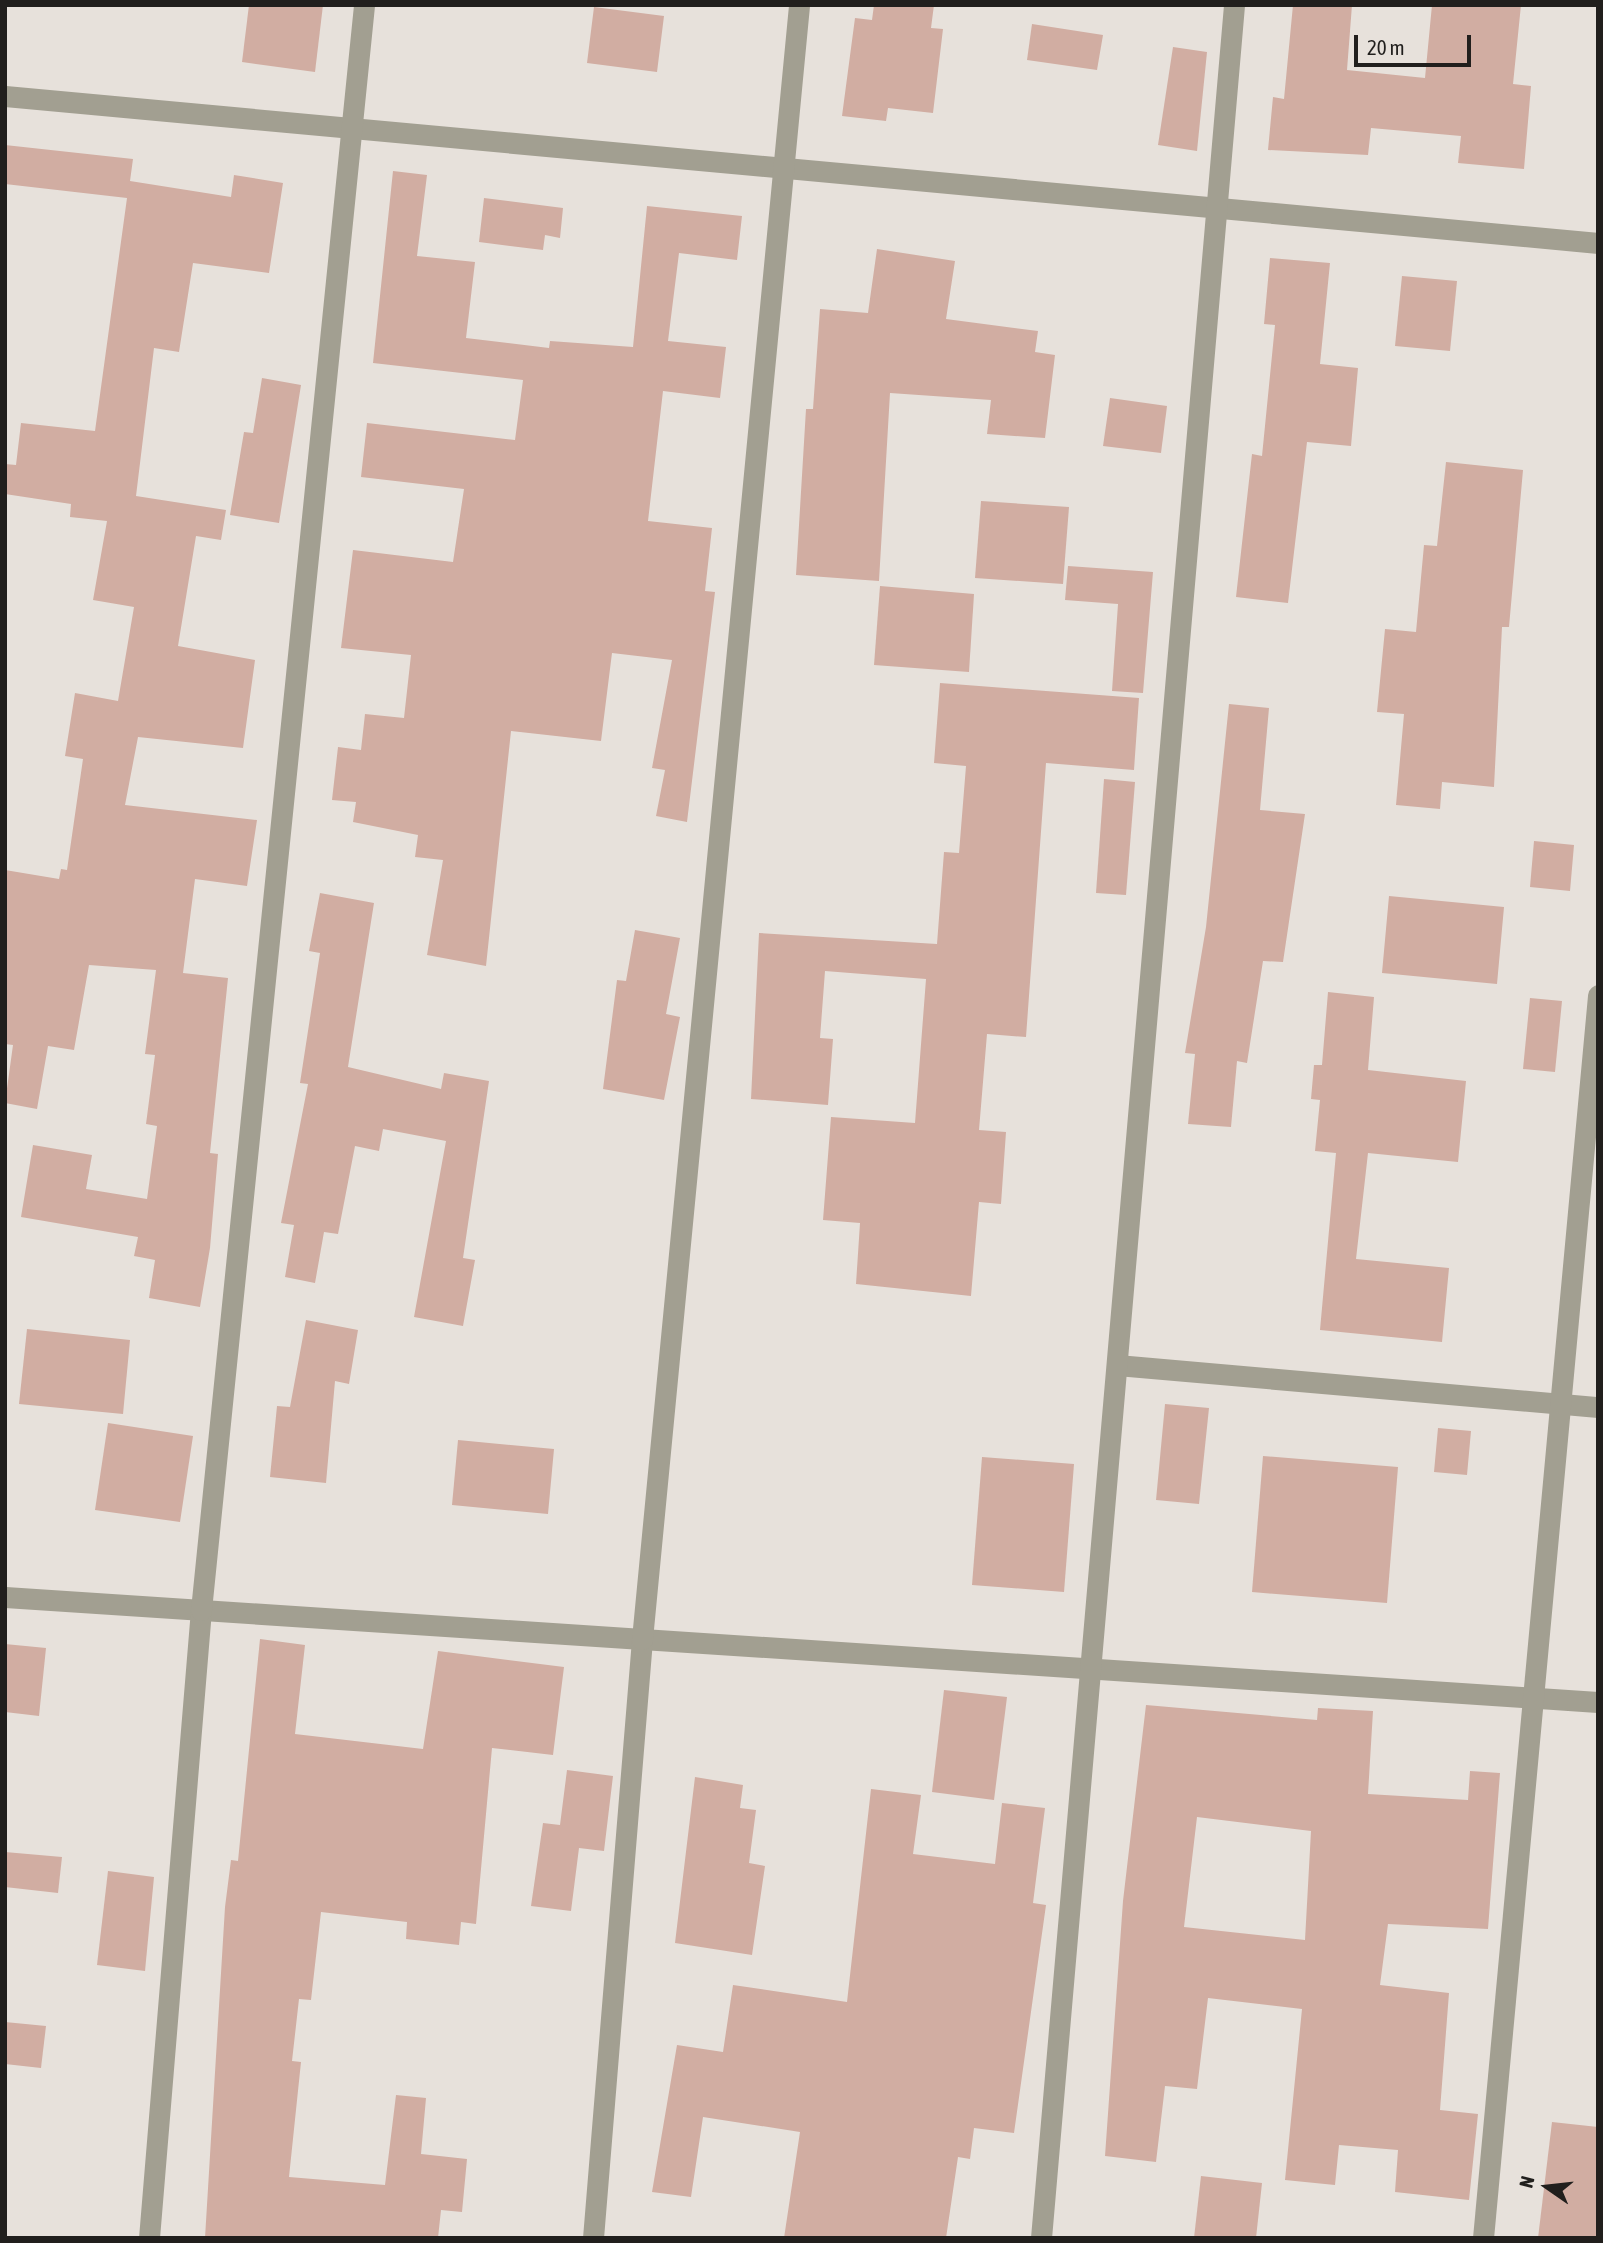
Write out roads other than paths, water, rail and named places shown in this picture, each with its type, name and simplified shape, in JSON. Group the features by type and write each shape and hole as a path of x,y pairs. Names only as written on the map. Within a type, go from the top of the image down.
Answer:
{"street":[{"path":"149,2238 201,1610 354,128 364,5"},
{"path":"593,2238 642,1639 786,169 799,5"},
{"path":"1041,2238 1234,5"},
{"path":"5,96 1598,243"},
{"path":"1483,2238 1598,995"},
{"path":"1117,1365 1598,1407"},
{"path":"5,1597 1598,1702"}]}
